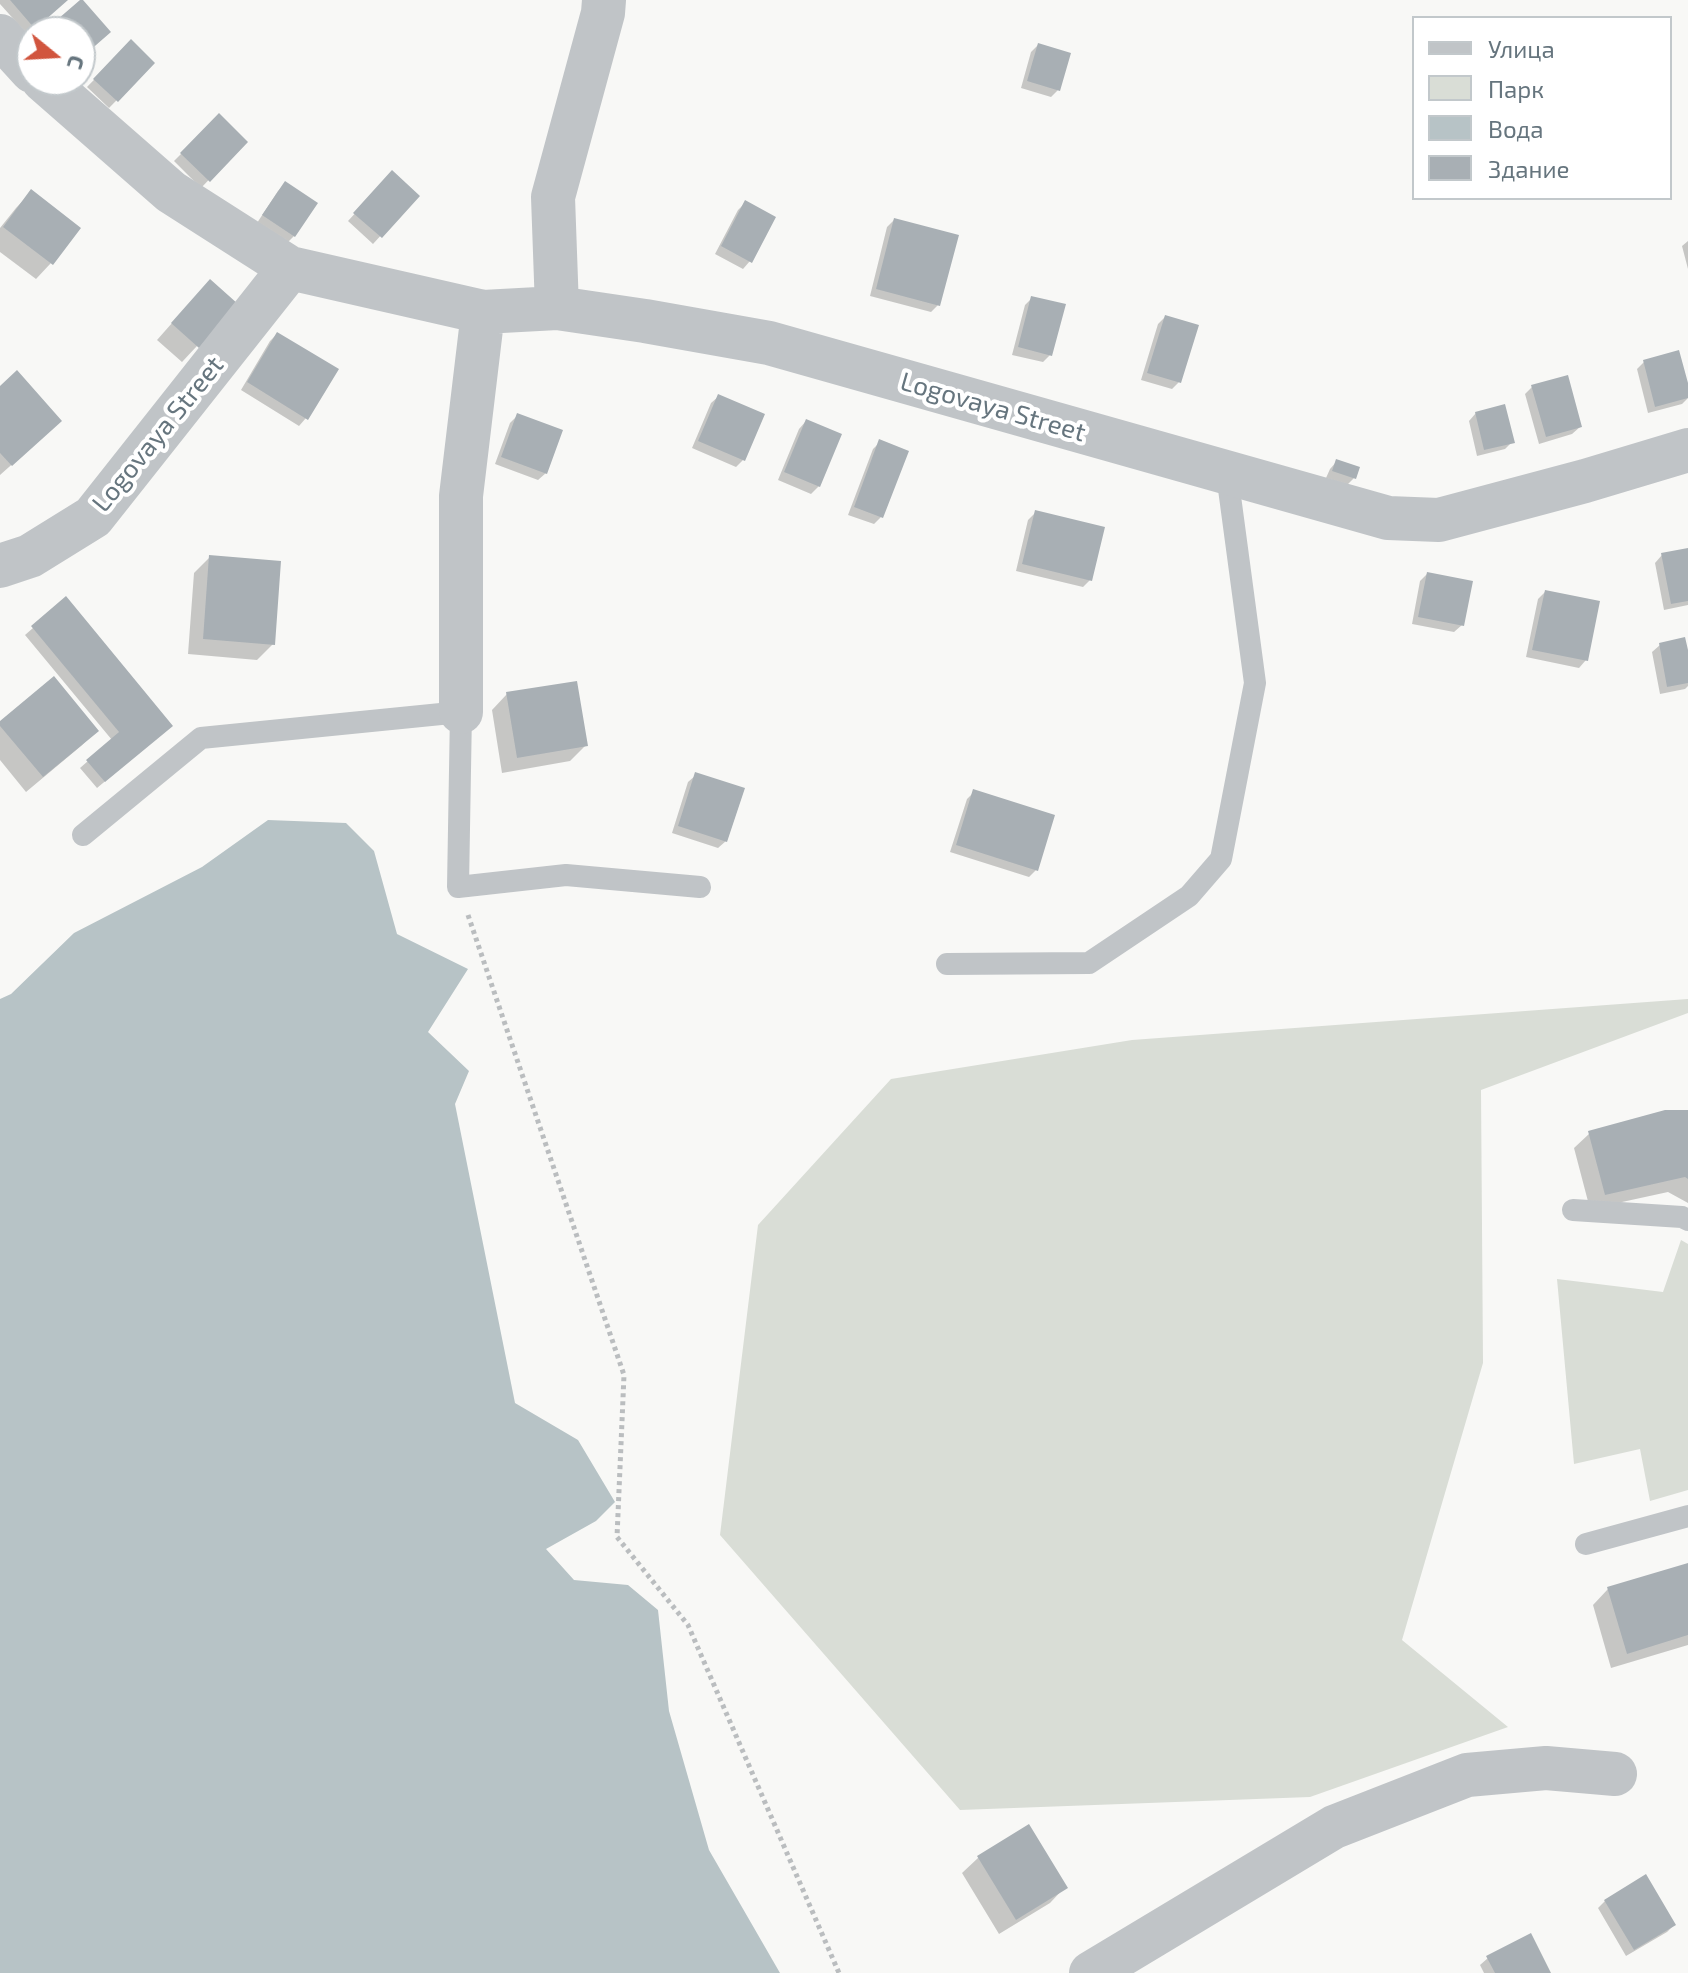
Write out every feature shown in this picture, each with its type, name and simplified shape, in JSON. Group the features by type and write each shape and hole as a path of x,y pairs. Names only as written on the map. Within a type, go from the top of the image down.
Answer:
{"street":[{"path":"557,308 553,197 604,0"},
{"path":"0,36 16,54"},
{"name":"Logovaya Street","path":"61,96 171,192 290,268 483,312 557,308 769,343 1388,518 1439,520 1688,450"},
{"name":"Logovaya Street","path":"0,566 30,556 93,517 290,268"},
{"path":"461,712 461,496 483,312"},
{"path":"1091,1973 1334,1827 1467,1775 1546,1768 1615,1774"}],"lane":[{"path":"947,964 1089,963 1189,896 1221,859 1255,683 1227,474"},
{"path":"83,835 201,738 461,712 458,887 566,875 700,887"},
{"path":"1573,1210 1682,1217 1688,1220"},
{"path":"1586,1544 1688,1516"}],"path":[{"path":"458,887 624,1375 617,1537 688,1625 839,1973"}],"green space":[{"path":"1688,999 1688,1013 1481,1090 1483,1363 1402,1640 1508,1727 1310,1797 960,1810 720,1535 758,1225 891,1079 1132,1040"},
{"path":"1681,1240 1688,1244 1688,1490 1650,1501 1640,1449 1574,1464 1557,1279 1663,1292"}],"water":[{"path":"268,820 346,823 374,851 397,934 468,969 428,1032 469,1071 455,1104 515,1403 578,1440 615,1502 596,1521 546,1549 574,1580 628,1585 658,1610 669,1711 709,1850 780,1973 0,1973 0,999 11,994 74,933 202,867"}],"building":[{"path":"10,0 68,0 50,16 24,16"},
{"path":"83,0 111,32 96,45 96,16 61,16"},
{"path":"131,39 155,63 118,102 96,82 96,76"},
{"path":"1038,43 1071,53 1060,91 1027,81"},
{"path":"219,113 248,142 210,182 180,153"},
{"path":"392,170 420,196 382,238 353,213"},
{"path":"285,181 318,203 295,237 262,215"},
{"path":"31,189 81,228 53,265 3,227"},
{"path":"745,200 776,217 752,263 721,246"},
{"path":"894,218 959,235 940,306 876,289"},
{"path":"210,279 238,304 199,348 171,323"},
{"path":"1031,296 1066,304 1052,356 1018,347"},
{"path":"1165,315 1199,325 1181,383 1147,373"},
{"path":"277,332 339,369 308,420 247,382"},
{"path":"1679,350 1688,383 1688,398 1655,407 1643,360"},
{"path":"17,370 62,421 12,466 0,453 0,386"},
{"path":"1568,375 1582,427 1546,437 1531,385"},
{"path":"718,394 765,414 745,461 698,441"},
{"path":"1505,404 1515,443 1484,450 1475,412"},
{"path":"517,413 563,430 547,474 501,457"},
{"path":"806,419 842,434 820,487 784,472"},
{"path":"879,439 909,451 883,518 854,507"},
{"path":"1336,459 1360,467 1356,479 1332,471"},
{"path":"1035,510 1105,527 1092,581 1022,564"},
{"path":"1688,548 1688,601 1671,604 1661,553"},
{"path":"209,555 281,561 275,645 203,639"},
{"path":"1427,572 1473,581 1464,626 1418,617"},
{"path":"1545,590 1600,601 1588,661 1532,650"},
{"path":"66,596 173,726 105,782 86,760 119,732 31,626"},
{"path":"1685,637 1688,683 1667,687 1659,643"},
{"path":"54,676 99,731 43,777 0,726 0,721"},
{"path":"577,681 588,746 517,758 506,692"},
{"path":"695,772 745,788 727,842 678,826"},
{"path":"973,789 1055,815 1038,871 956,845"},
{"path":"1665,1110 1688,1110 1688,1179 1685,1177 1605,1195 1588,1131"},
{"path":"1688,1563 1688,1635 1627,1654 1607,1587"},
{"path":"1029,1824 1068,1888 1016,1920 977,1856"},
{"path":"1646,1874 1676,1925 1634,1950 1604,1900"},
{"path":"1531,1933 1551,1973 1495,1973 1486,1956"}]}
